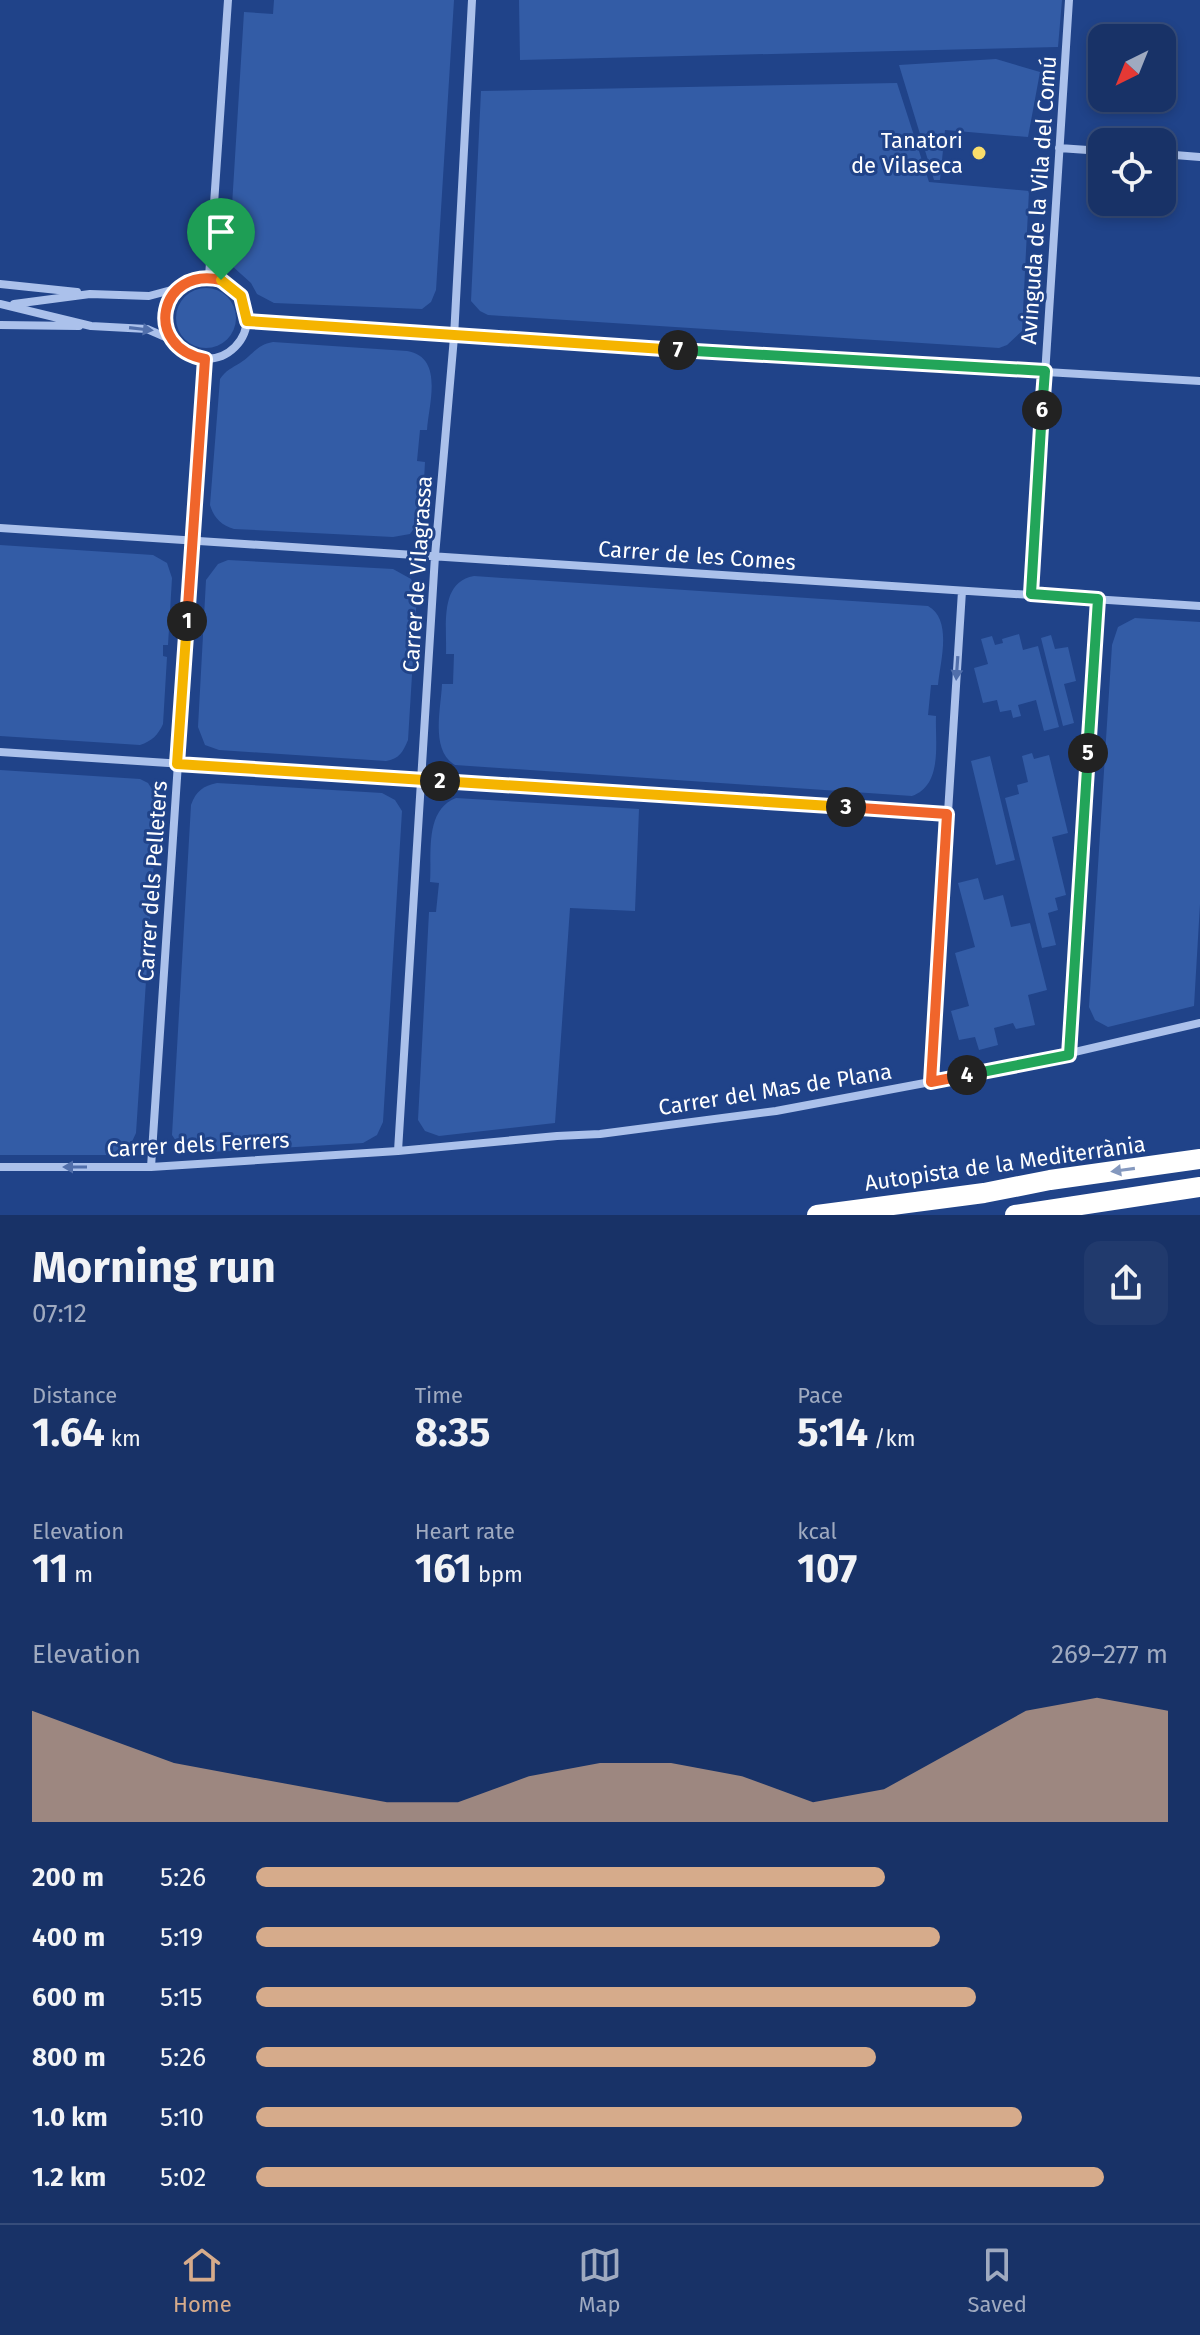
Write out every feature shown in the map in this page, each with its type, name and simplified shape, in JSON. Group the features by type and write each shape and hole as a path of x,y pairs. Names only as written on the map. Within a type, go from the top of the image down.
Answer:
{"highway":[{"name":"Autopista de la Mediterrània","path":"817,1215 1200,1159"},
{"path":"1015,1215 1200,1187"}],"street":[{"path":"209,277 228,0"},
{"name":"Carrer de Vilagrassa","path":"398,1151 435,556 454,337 472,0"},
{"name":"Avinguda de la Vila del Comú","path":"1031,594 1069,0"},
{"path":"1059,148 1088,150"},
{"path":"1176,155 1200,157"},
{"path":"0,284 90,294 149,296 178,288 198,277 221,280 232,287 246,308 247,321 238,344 229,352 205,359 180,350 166,327 165,312 169,299 178,288"},
{"path":"5,305 90,294"},
{"path":"5,305 91,326"},
{"path":"247,321 454,337 1200,381"},
{"path":"0,325 147,329 171,339"},
{"name":"Carrer dels Pelleters","path":"151,1167 205,359"},
{"name":"Carrer de les Comes","path":"0,528 1200,606"},
{"path":"931,1082 962,591"},
{"path":"1069,1055 1098,599"},
{"path":"0,752 947,814"},
{"name":"Carrer del Mas de Plana","path":"398,1151 600,1134 760,1113 1069,1055 1200,1023"},
{"name":"Carrer dels Ferrers","path":"0,1167 151,1167 398,1151"}],"shaded area":[{"path":"274,0 454,0 436,290 431,302 422,309 274,303 257,294 251,283 231,265 229,254 244,12 273,14"},
{"path":"519,0 1062,0 1058,47 520,60"},
{"path":"996,59 1040,72 1028,137 945,130 940,180 934,180 899,65"},
{"path":"897,83 929,182 1029,191 1022,331 1007,345 999,348 488,315 471,301 481,91"},
{"path":"206,288 217,290 227,297 234,307 234,329 227,339 217,346 206,348 195,346 185,339 178,329 176,318 178,307 185,297 195,290"},
{"path":"273,342 407,351 419,355 426,362 432,383 427,430 420,430 417,461 425,462 422,517 410,534 393,537 234,529 216,517 210,505 220,379 259,348"},
{"path":"0,545 153,555 167,563 172,578 168,645 163,645 163,656 167,657 163,724 151,739 140,745 0,736"},
{"path":"228,560 393,569 411,579 417,594 408,740 397,757 386,761 219,750 205,745 198,727 206,580 218,564"},
{"path":"474,576 928,606 936,612 943,631 938,685 931,685 928,715 936,716 935,762 929,783 912,796 455,765 442,750 439,728 442,684 453,684 454,654 446,654 447,607 455,587"},
{"path":"1135,618 1200,622 1200,904 1194,1006 1108,1027 1095,1020 1089,1007 1112,645 1118,627"},
{"path":"1019,634 1023,650 1038,646 1059,727 1044,731 1036,700 1018,705 1021,716 1013,718 1011,710 1000,712 997,700 983,703 974,668 988,664 981,639 992,636 995,645 1003,643 1002,639"},
{"path":"1051,635 1055,649 1068,647 1076,681 1064,684 1074,723 1063,726 1041,638"},
{"path":"1032,753 1034,759 1049,755 1068,833 1052,837 1066,895 1055,898 1058,910 1048,913 1056,945 1042,948 1005,798 1019,794 1017,785 1028,782 1022,756"},
{"path":"990,756 1015,860 996,865 971,761"},
{"path":"0,770 140,779 148,783 158,799 136,1133 130,1146 116,1155 0,1155"},
{"path":"217,783 382,793 395,800 402,811 383,1122 377,1135 363,1143 193,1153 180,1147 172,1135 191,805 201,790"},
{"path":"456,798 639,809 635,911 570,908 555,1123 439,1136 425,1131 418,1120 429,912 436,912 439,883 430,882 432,834 439,812"},
{"path":"978,878 984,900 1003,895 1011,927 1030,923 1047,990 1028,995 1035,1025 1016,1029 1013,1023 994,1028 998,1045 979,1050 975,1037 959,1040 951,1011 969,1006 955,953 975,947 958,883"}],"place":[{"name":"Tanatori de Vilaseca","path":"979,153"}],"route":[{"path":"198,277 221,280 241,296 247,321 454,337 1045,371 1031,594 1098,599 1069,1055 931,1082 947,814 177,764 205,359 180,350 166,327 165,312 169,299 187,281 198,277"}]}
